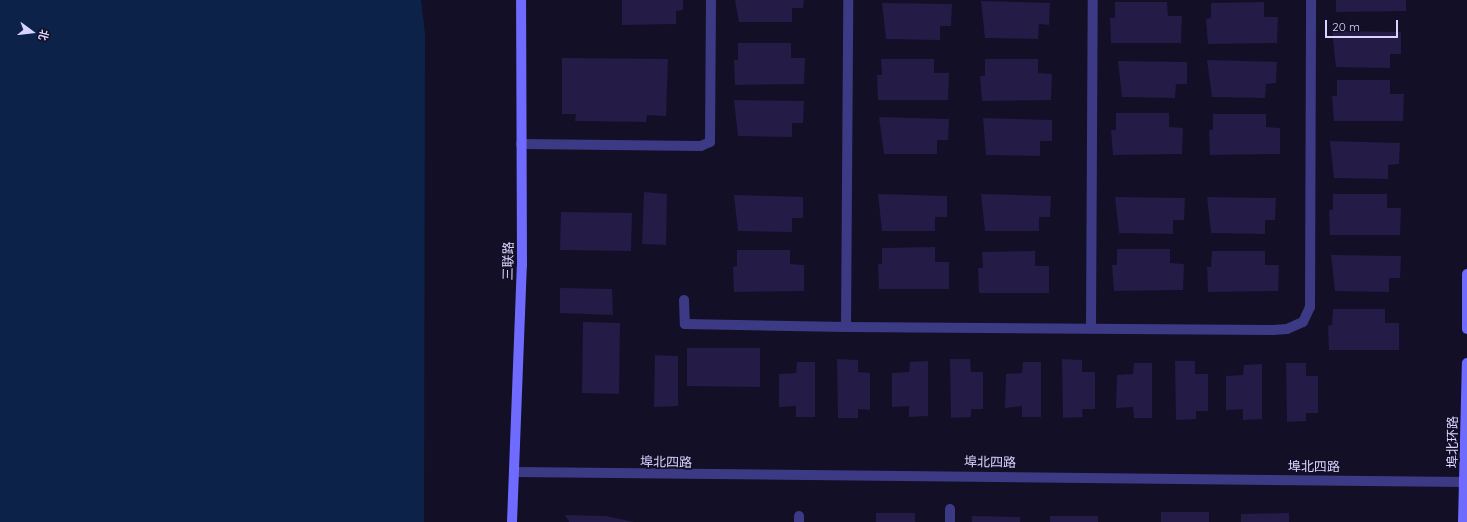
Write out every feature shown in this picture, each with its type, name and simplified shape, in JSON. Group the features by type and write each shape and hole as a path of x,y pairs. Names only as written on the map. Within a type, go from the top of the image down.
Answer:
{"main road":[{"name":"三联路","path":"512,522 515,472 521,144 521,0"},
{"path":"1467,274 1467,329"},
{"name":"埠北环路","path":"1464,522 1467,363"}],"street":[{"path":"521,144 701,146 710,142 711,0"},
{"path":"846,327 848,0"},
{"path":"1091,328 1093,0"},
{"path":"684,300 685,324 846,327 1273,330 1287,329 1303,322 1310,307 1311,0"},
{"name":"埠北四路","path":"515,472 1465,482"},
{"path":"950,509 950,522"}],"water":[{"path":"0,0 421,0 425,33 424,522 0,522"}],"building":[{"path":"622,0 683,0 683,10 676,11 676,24 622,25"},
{"path":"735,0 804,0 803,8 792,8 792,22 739,22"},
{"path":"1336,0 1406,0 1406,11 1336,12"},
{"path":"981,1 1050,3 1049,25 1039,24 1038,39 985,38"},
{"path":"1115,2 1167,2 1168,16 1182,16 1181,43 1111,43 1110,18 1115,18"},
{"path":"1264,2 1264,17 1278,17 1277,43 1208,44 1206,19 1211,18 1211,3"},
{"path":"882,3 952,4 951,26 940,26 940,40 886,39"},
{"path":"1332,31 1401,32 1401,54 1390,54 1390,68 1336,67"},
{"path":"738,43 791,43 791,58 805,58 804,84 735,85 734,60 738,60"},
{"path":"562,58 668,59 666,116 647,115 646,122 575,121 576,114 562,114"},
{"path":"881,59 934,59 934,73 949,73 948,100 878,100 877,75 882,75"},
{"path":"985,59 1038,59 1038,73 1052,74 1051,100 982,101 980,76 985,76"},
{"path":"1207,60 1277,62 1276,83 1266,84 1265,98 1212,97"},
{"path":"1118,61 1187,62 1187,84 1176,84 1175,98 1122,97"},
{"path":"1337,80 1390,80 1390,94 1404,94 1403,121 1334,121 1332,96 1337,96"},
{"path":"734,100 804,101 803,123 792,123 792,137 738,136"},
{"path":"1116,113 1169,113 1169,127 1183,128 1182,154 1113,155 1111,130 1116,130"},
{"path":"1213,114 1266,114 1266,127 1280,128 1280,154 1210,155 1209,130 1213,130"},
{"path":"879,117 949,119 948,140 937,140 937,154 884,154"},
{"path":"983,118 1052,120 1052,141 1040,141 1040,156 986,155"},
{"path":"1330,141 1400,143 1399,164 1388,165 1388,179 1334,178"},
{"path":"644,192 667,194 666,245 642,244"},
{"path":"878,194 947,196 947,217 935,217 935,231 882,231"},
{"path":"981,194 1051,196 1050,217 1039,217 1039,231 985,231"},
{"path":"1333,194 1387,194 1387,208 1401,208 1400,235 1330,235 1329,210 1333,210"},
{"path":"734,195 803,197 803,218 792,218 792,232 738,231"},
{"path":"1115,197 1185,198 1184,220 1173,220 1173,234 1119,233"},
{"path":"1207,197 1276,198 1275,220 1265,220 1265,234 1211,233"},
{"path":"561,212 632,213 631,251 560,250"},
{"path":"935,247 935,262 949,262 949,289 879,289 878,264 882,264 882,248"},
{"path":"1117,249 1170,249 1170,263 1184,264 1183,290 1114,291 1112,265 1117,265"},
{"path":"737,250 790,250 790,264 804,265 804,291 734,292 733,267 737,266"},
{"path":"1035,251 1035,266 1049,266 1049,293 979,293 978,268 983,268 982,252"},
{"path":"1212,251 1265,251 1265,265 1279,265 1278,291 1208,292 1207,267 1211,267"},
{"path":"1331,255 1401,256 1400,278 1389,278 1389,292 1335,291"},
{"path":"560,288 612,289 613,315 560,313"},
{"path":"1333,309 1385,309 1385,323 1399,323 1399,350 1329,350 1328,326 1332,325"},
{"path":"583,322 620,323 619,394 582,393"},
{"path":"687,348 760,348 760,387 687,386"},
{"path":"655,355 678,356 678,406 654,407"},
{"path":"837,359 858,360 858,372 870,373 870,410 858,409 858,418 838,418"},
{"path":"950,359 970,359 971,372 983,372 983,409 971,409 971,417 951,418"},
{"path":"1062,359 1082,360 1082,372 1095,372 1095,409 1082,409 1083,417 1063,418"},
{"path":"928,361 928,416 909,417 909,406 892,407 892,373 909,372 910,362"},
{"path":"1175,361 1195,361 1195,374 1208,374 1208,411 1196,411 1196,419 1176,420"},
{"path":"797,362 815,362 815,417 796,417 796,406 779,407 779,374 796,373"},
{"path":"1023,362 1041,362 1041,417 1022,417 1022,406 1005,408 1006,374 1022,373"},
{"path":"1134,363 1152,363 1152,418 1134,418 1133,407 1116,408 1117,375 1133,374"},
{"path":"1286,363 1306,363 1306,376 1318,376 1318,413 1306,413 1306,421 1287,422"},
{"path":"1262,364 1262,419 1243,420 1243,409 1226,410 1226,376 1243,375 1244,365"},
{"path":"1161,512 1209,512 1209,522 1161,522"},
{"path":"876,513 915,513 915,522 876,522"},
{"path":"1289,513 1289,522 1241,522 1241,514"},
{"path":"565,515 606,516 634,522 569,522"},
{"path":"972,516 1020,517 1020,522 972,522"},
{"path":"1050,516 1098,516 1098,522 1050,522"}]}
